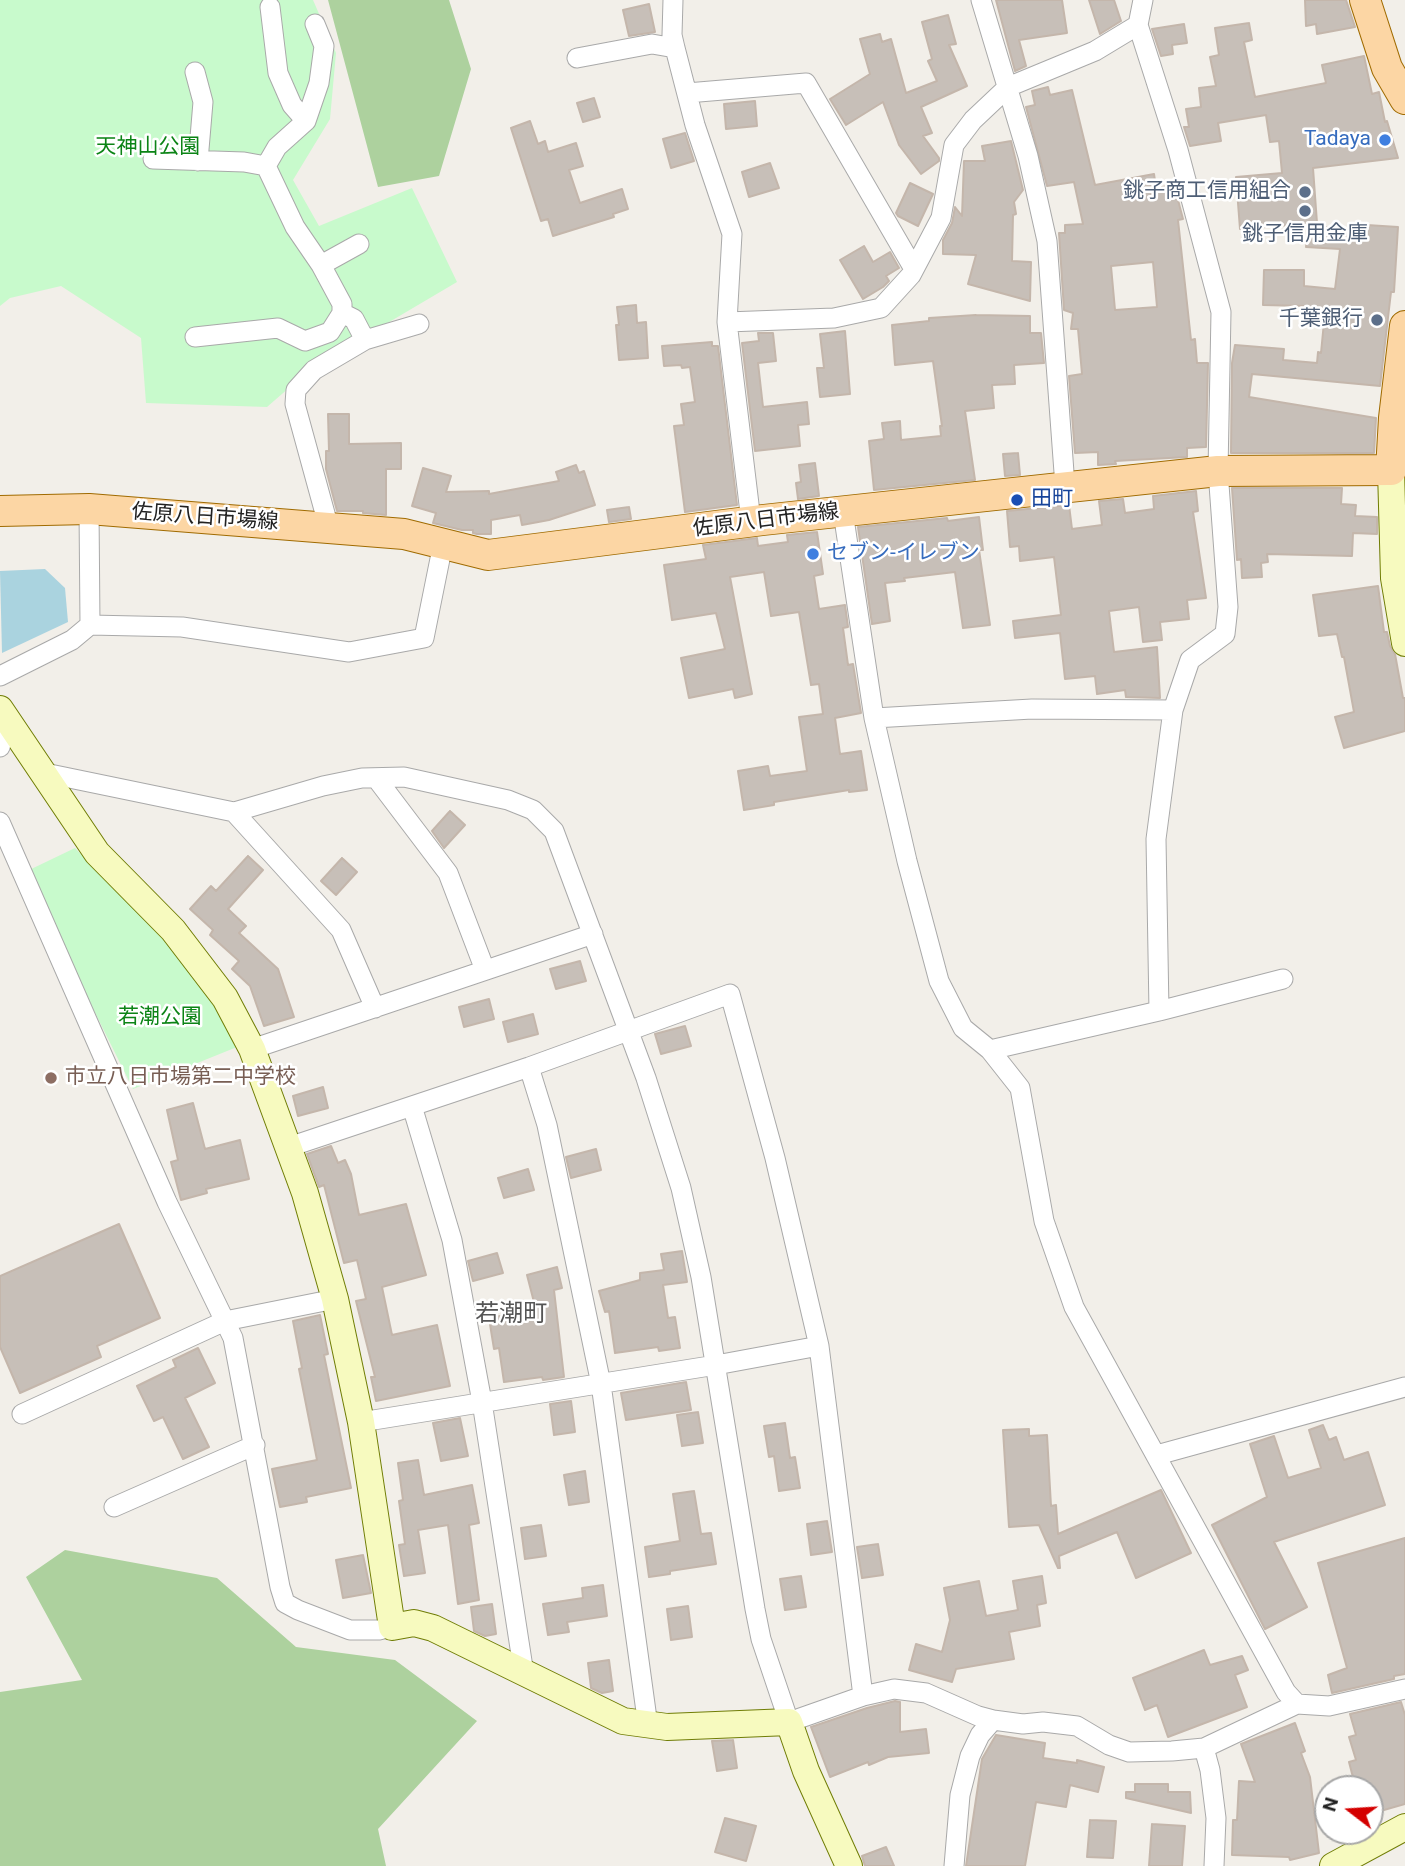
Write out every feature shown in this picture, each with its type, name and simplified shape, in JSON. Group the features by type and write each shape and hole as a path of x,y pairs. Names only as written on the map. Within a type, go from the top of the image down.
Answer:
{"main road":[{"path":"1365,0 1387,68 1403,91"},
{"path":"1391,470 1405,326"},
{"name":"佐原八日市場線","path":"0,511 89,509 329,527 404,534 488,555 751,521 1218,471 1391,470"}],"street":[{"path":"673,0 672,35 675,48 695,125 732,234 727,322 751,521"},
{"path":"981,0 1028,156 1047,241 1065,486"},
{"path":"1143,0 1138,25 1178,150 1222,312 1218,471 1228,607 1226,634 1190,660 1173,710 1156,839 1159,1011"},
{"path":"270,7 278,73 292,105 306,121"},
{"path":"266,166 277,147 306,121 319,83 324,46 315,24"},
{"path":"727,322 834,318 881,308 914,269 941,218 954,145 973,120 1008,87 1095,51 1138,25"},
{"path":"578,58 652,44 675,48"},
{"path":"195,72 203,102 198,160"},
{"path":"687,93 806,83 914,269"},
{"path":"153,159 244,162 266,166"},
{"path":"195,337 278,328 305,341 330,332 342,313 342,304 321,265 295,227 266,166"},
{"path":"321,265 359,244"},
{"path":"342,313 354,319 365,340"},
{"path":"329,527 295,404 296,390 314,370 365,340 419,324"},
{"path":"1391,470 1394,578 1405,643"},
{"path":"89,509 90,625"},
{"path":"843,512 874,718 939,981 963,1028 990,1050 1020,1088 1044,1221 1074,1307 1286,1692 1297,1704"},
{"path":"0,676 72,640 90,625 182,627 348,652 424,638 443,544"},
{"path":"874,718 1032,709 1173,710"},
{"path":"0,747 4,715"},
{"path":"4,715 97,853 173,930 225,998 253,1049 289,1147 335,1299 361,1422 392,1627"},
{"path":"45,773 234,812 323,786 404,777 508,800 533,810 554,831 629,1031 681,1188 701,1277 761,1639 806,1771 849,1866"},
{"path":"376,778 448,873 485,970"},
{"path":"234,812 341,929 374,1008"},
{"path":"0,822 167,1202 233,1338 285,1603 350,1630 379,1630 414,1623 433,1628 623,1721 648,1726 789,1722 863,1696 894,1689 926,1693 993,1720 1077,1726 1109,1745 1129,1752 1204,1748 1297,1704 1329,1706 1405,1689"},
{"path":"253,1049 593,934"},
{"path":"990,1050 1283,979"},
{"path":"289,1147 529,1067 730,994 775,1158 819,1346 863,1696"},
{"path":"529,1067 547,1125 601,1384 648,1726"},
{"path":"412,1106 452,1240 482,1402 524,1674"},
{"path":"22,1414 225,1321 335,1299"},
{"path":"361,1422 716,1366 819,1346"},
{"path":"1157,1455 1405,1387"},
{"path":"114,1507 255,1446"},
{"path":"954,1866 961,1795 970,1756 980,1735 993,1720"},
{"path":"1204,1748 1210,1770 1216,1818 1214,1866"},
{"path":"1333,1866 1405,1826"}],"green space":[{"name":"天神山公園","path":"0,0 313,0 336,53 330,119 293,180 319,226 412,188 457,282 313,367 267,407 146,403 141,338 61,286 10,298 0,306"},
{"path":"328,0 449,0 471,69 439,176 378,187"},
{"name":"若潮公園","path":"75,848 203,981 237,1047 133,1089 25,872"},
{"path":"65,1550 217,1578 296,1647 395,1660 477,1721 378,1829 386,1866 0,1866 0,1692 82,1680 26,1577"}],"water":[{"path":"45,569 65,588 68,622 2,653 0,571"}],"building":[{"path":"996,0 1062,0 1067,33 1019,40 1026,66 1015,71"},
{"path":"1089,0 1114,0 1121,21 1100,34"},
{"path":"1305,0 1346,0 1355,27 1317,34 1316,24 1306,26"},
{"path":"649,4 655,32 629,36 623,10"},
{"path":"948,15 956,44 949,45 967,86 921,107 932,133 923,136 939,161 921,174 899,145 883,102 846,125 830,99 870,74 860,39 880,34 882,42 891,39 906,93 937,81 928,61 932,59 922,22"},
{"path":"1249,23 1252,40 1244,42 1255,97 1326,83 1322,65 1364,56 1372,94 1379,92 1385,122 1387,121 1398,158 1313,168 1317,223 1240,229 1236,177 1282,173 1279,141 1270,142 1266,115 1218,123 1221,141 1190,146 1184,127 1189,127 1186,109 1201,107 1199,88 1216,86 1210,57 1219,55 1215,28"},
{"path":"1184,24 1187,43 1172,45 1173,54 1161,56 1152,29"},
{"path":"1048,87 1050,95 1072,90 1095,185 1154,174 1156,188 1174,185 1183,219 1178,220 1191,340 1195,339 1197,363 1208,363 1206,447 1187,448 1187,457 1115,461 1116,464 1098,465 1098,452 1075,453 1069,376 1082,374 1078,329 1071,329 1073,313 1064,310 1059,233 1065,233 1065,225 1083,224 1074,182 1047,186 1026,107 1035,105 1032,91","holes":["1153,262 1157,307 1115,310 1111,266"]},
{"path":"594,98 600,117 583,122 577,103"},
{"path":"755,101 757,126 726,129 724,104"},
{"path":"530,121 538,144 545,141 548,152 576,143 583,166 569,170 580,203 622,189 628,209 613,214 614,217 553,236 548,219 541,221 511,128"},
{"path":"685,133 694,161 671,168 663,139"},
{"path":"1011,141 1023,190 1014,202 1016,214 1013,215 1012,261 1031,262 1030,301 968,284 976,255 943,254 943,240 952,223 955,207 962,216 964,161 985,161 982,146"},
{"path":"770,163 779,188 749,197 742,172"},
{"path":"910,183 933,194 918,226 896,213"},
{"path":"1351,224 1398,227 1394,292 1391,292 1380,386 1252,374 1249,397 1376,418 1374,453 1231,453 1232,363 1235,345 1284,349 1283,360 1317,363 1318,352 1321,353 1324,322 1304,320 1306,306 1263,305 1264,270 1304,270 1304,286 1335,289 1340,249 1306,247 1308,226 1350,229"},
{"path":"864,246 873,262 890,252 899,268 886,276 889,281 883,287 863,299 840,260"},
{"path":"636,305 637,323 646,322 648,358 619,360 617,307"},
{"path":"1030,316 1030,333 1041,333 1044,363 1014,365 1015,384 992,385 994,408 965,411 975,480 874,490 869,441 884,439 882,423 900,421 901,440 941,436 933,361 895,365 892,325 929,321 929,318"},
{"path":"845,331 850,394 820,397 817,368 824,368 820,334"},
{"path":"758,333 773,333 776,361 758,363 763,407 807,402 809,424 798,425 800,446 755,451 742,343 759,341"},
{"path":"712,342 712,346 718,346 737,505 685,512 674,426 684,425 681,404 695,402 690,367 664,366 662,346"},
{"path":"328,414 349,414 349,444 401,443 401,469 386,469 386,515 363,511 337,511 326,469 326,451 329,451"},
{"path":"1018,453 1020,475 1005,476 1003,454"},
{"path":"815,463 819,496 798,499 796,483 801,482 799,465"},
{"path":"576,465 579,473 584,471 595,505 549,520 522,525 520,515 491,520 491,534 477,534 473,533 473,530 433,523 436,513 412,506 423,468 451,476 446,492 489,491 489,494 559,481 556,472"},
{"path":"1232,488 1342,488 1341,504 1356,505 1355,516 1377,517 1377,534 1353,533 1352,556 1267,554 1268,562 1261,563 1262,577 1242,578 1241,559 1237,560"},
{"path":"1196,491 1198,511 1193,512 1206,598 1187,600 1189,619 1160,622 1162,640 1143,642 1139,607 1109,611 1114,652 1157,647 1160,698 1126,697 1125,690 1097,694 1095,676 1065,679 1060,633 1015,638 1013,621 1061,615 1054,557 1020,561 1019,546 1010,547 1007,511 1069,505 1072,529 1102,525 1099,501 1123,499 1125,513 1154,509 1153,496"},
{"path":"629,507 631,519 609,522 607,510"},
{"path":"979,517 983,550 979,550 990,625 963,628 955,572 885,583 890,621 872,624 858,527"},
{"path":"817,532 823,574 814,576 819,609 845,605 848,627 843,628 848,665 853,664 861,713 835,718 840,754 861,751 867,790 849,790 774,802 774,805 744,810 738,771 768,766 770,776 807,771 799,717 823,714 819,684 811,685 799,612 771,616 764,572 730,577 752,694 735,698 733,689 689,698 681,658 725,649 716,613 672,620 664,565 706,559 703,545 757,538 758,546 788,542 787,535"},
{"path":"1378,586 1384,632 1387,632 1395,654 1405,698 1405,731 1344,748 1335,717 1354,712 1344,657 1337,634 1319,636 1313,595"},
{"path":"450,811 465,825 444,848 432,831"},
{"path":"248,856 263,870 228,909 246,926 239,933 278,969 294,1017 264,1026 250,986 232,969 239,961 210,935 213,930 190,909 211,886 216,891"},
{"path":"342,858 357,872 336,895 321,881"},
{"path":"580,961 586,981 556,989 550,969"},
{"path":"489,999 494,1019 464,1027 459,1007"},
{"path":"533,1014 538,1034 508,1042 503,1022"},
{"path":"685,1026 691,1046 661,1054 655,1034"},
{"path":"323,1087 328,1108 298,1116 293,1096"},
{"path":"193,1103 205,1149 240,1140 249,1179 206,1189 207,1193 181,1200 171,1162 178,1160 167,1110"},
{"path":"331,1146 338,1163 345,1160 351,1174 359,1215 406,1204 426,1275 382,1287 392,1335 437,1325 450,1386 376,1401 371,1377 375,1377 356,1301 366,1299 357,1260 344,1263 324,1185 319,1187 307,1154"},
{"path":"596,1149 601,1170 571,1178 566,1157"},
{"path":"528,1169 534,1190 504,1198 498,1178"},
{"path":"119,1224 160,1318 97,1346 101,1357 20,1393 0,1347 0,1276"},
{"path":"682,1251 687,1282 663,1285 668,1318 675,1317 680,1348 659,1351 658,1347 615,1353 609,1311 605,1312 599,1291 640,1280 640,1273 664,1270 661,1254"},
{"path":"497,1253 503,1273 473,1281 468,1261"},
{"path":"557,1267 562,1288 554,1290 564,1377 504,1382 499,1348 494,1349 489,1318 536,1310 527,1275"},
{"path":"320,1315 328,1354 324,1355 351,1488 306,1497 307,1502 280,1507 272,1469 317,1460 299,1369 302,1368 293,1321"},
{"path":"198,1348 215,1383 185,1398 209,1447 183,1459 163,1417 154,1421 137,1386 176,1367 173,1360"},
{"path":"686,1382 691,1410 626,1420 621,1393"},
{"path":"571,1401 575,1432 554,1435 550,1404"},
{"path":"698,1412 703,1443 682,1446 677,1415"},
{"path":"460,1418 468,1456 441,1461 433,1423"},
{"path":"785,1423 790,1458 795,1457 800,1488 779,1491 774,1456 769,1457 764,1426"},
{"path":"1323,1425 1329,1440 1336,1437 1344,1460 1368,1452 1385,1505 1274,1542 1307,1607 1265,1629 1212,1525 1267,1497 1250,1444 1274,1436 1288,1478 1321,1468 1309,1430"},
{"path":"1029,1429 1029,1436 1047,1435 1051,1506 1056,1505 1058,1534 1161,1490 1191,1553 1136,1578 1117,1532 1059,1556 1058,1568 1039,1525 1009,1527 1003,1430"},
{"path":"418,1460 424,1495 472,1485 479,1523 469,1525 479,1600 458,1604 448,1525 418,1530 425,1573 404,1576 399,1545 405,1544 399,1501 403,1500 398,1463"},
{"path":"585,1471 589,1502 569,1505 564,1475"},
{"path":"694,1491 701,1534 711,1533 716,1564 649,1577 645,1547 680,1541 673,1494"},
{"path":"827,1521 832,1552 811,1555 807,1524"},
{"path":"541,1525 546,1556 525,1559 521,1528"},
{"path":"1405,1538 1405,1674 1332,1693 1328,1675 1347,1668 1318,1563"},
{"path":"878,1544 883,1575 862,1578 857,1547"},
{"path":"363,1555 371,1593 343,1598 336,1560"},
{"path":"801,1576 806,1607 785,1610 780,1579"},
{"path":"1042,1576 1046,1603 1037,1605 1040,1626 1009,1632 1014,1659 956,1669 952,1682 909,1670 916,1644 942,1652 950,1620 944,1588 979,1581 986,1616 1018,1610 1013,1581"},
{"path":"603,1585 607,1616 567,1622 569,1632 548,1635 543,1604 583,1598 582,1588"},
{"path":"492,1604 496,1634 485,1636 474,1631 471,1607"},
{"path":"688,1606 692,1637 671,1640 667,1609"},
{"path":"1204,1650 1210,1665 1242,1656 1248,1670 1235,1675 1247,1707 1168,1737 1157,1705 1145,1710 1133,1678"},
{"path":"609,1660 613,1691 602,1693 591,1688 588,1663"},
{"path":"895,1701 900,1702 900,1732 926,1729 929,1753 888,1757 830,1777 811,1727"},
{"path":"1401,1702 1405,1715 1405,1804 1384,1810 1384,1775 1352,1775 1349,1762 1356,1760 1349,1737 1356,1735 1350,1714"},
{"path":"1295,1723 1305,1751 1301,1753 1310,1777 1314,1845 1318,1845 1319,1853 1290,1860 1289,1857 1232,1855 1233,1820 1237,1820 1239,1781 1255,1782 1241,1744"},
{"path":"996,1735 1045,1743 1043,1758 1077,1763 1077,1760 1104,1767 1098,1792 1070,1785 1066,1807 1036,1802 1025,1866 966,1866 982,1759"},
{"path":"733,1740 737,1768 717,1771 712,1741"},
{"path":"1135,1784 1168,1784 1168,1792 1190,1792 1191,1813 1126,1798 1126,1792 1135,1792"},
{"path":"725,1818 756,1826 746,1861 715,1852"},
{"path":"1090,1820 1116,1821 1113,1858 1087,1857"},
{"path":"1152,1824 1185,1826 1182,1866 1149,1866"},
{"path":"886,1847 894,1866 865,1866 862,1856"}],"place":[{"name":"Tadaya","path":"1385,140"},
{"name":"銚子商工信用組合","path":"1305,192"},
{"name":"銚子信用金庫","path":"1305,211"},
{"name":"千葉銀行","path":"1377,320"},
{"name":"田町","path":"1017,500"},
{"name":"セブン-イレブン","path":"813,554"},
{"name":"市立八日市場第二中学校","path":"51,1078"}],"district":[{"name":"若潮町","path":"511,1315"}]}
